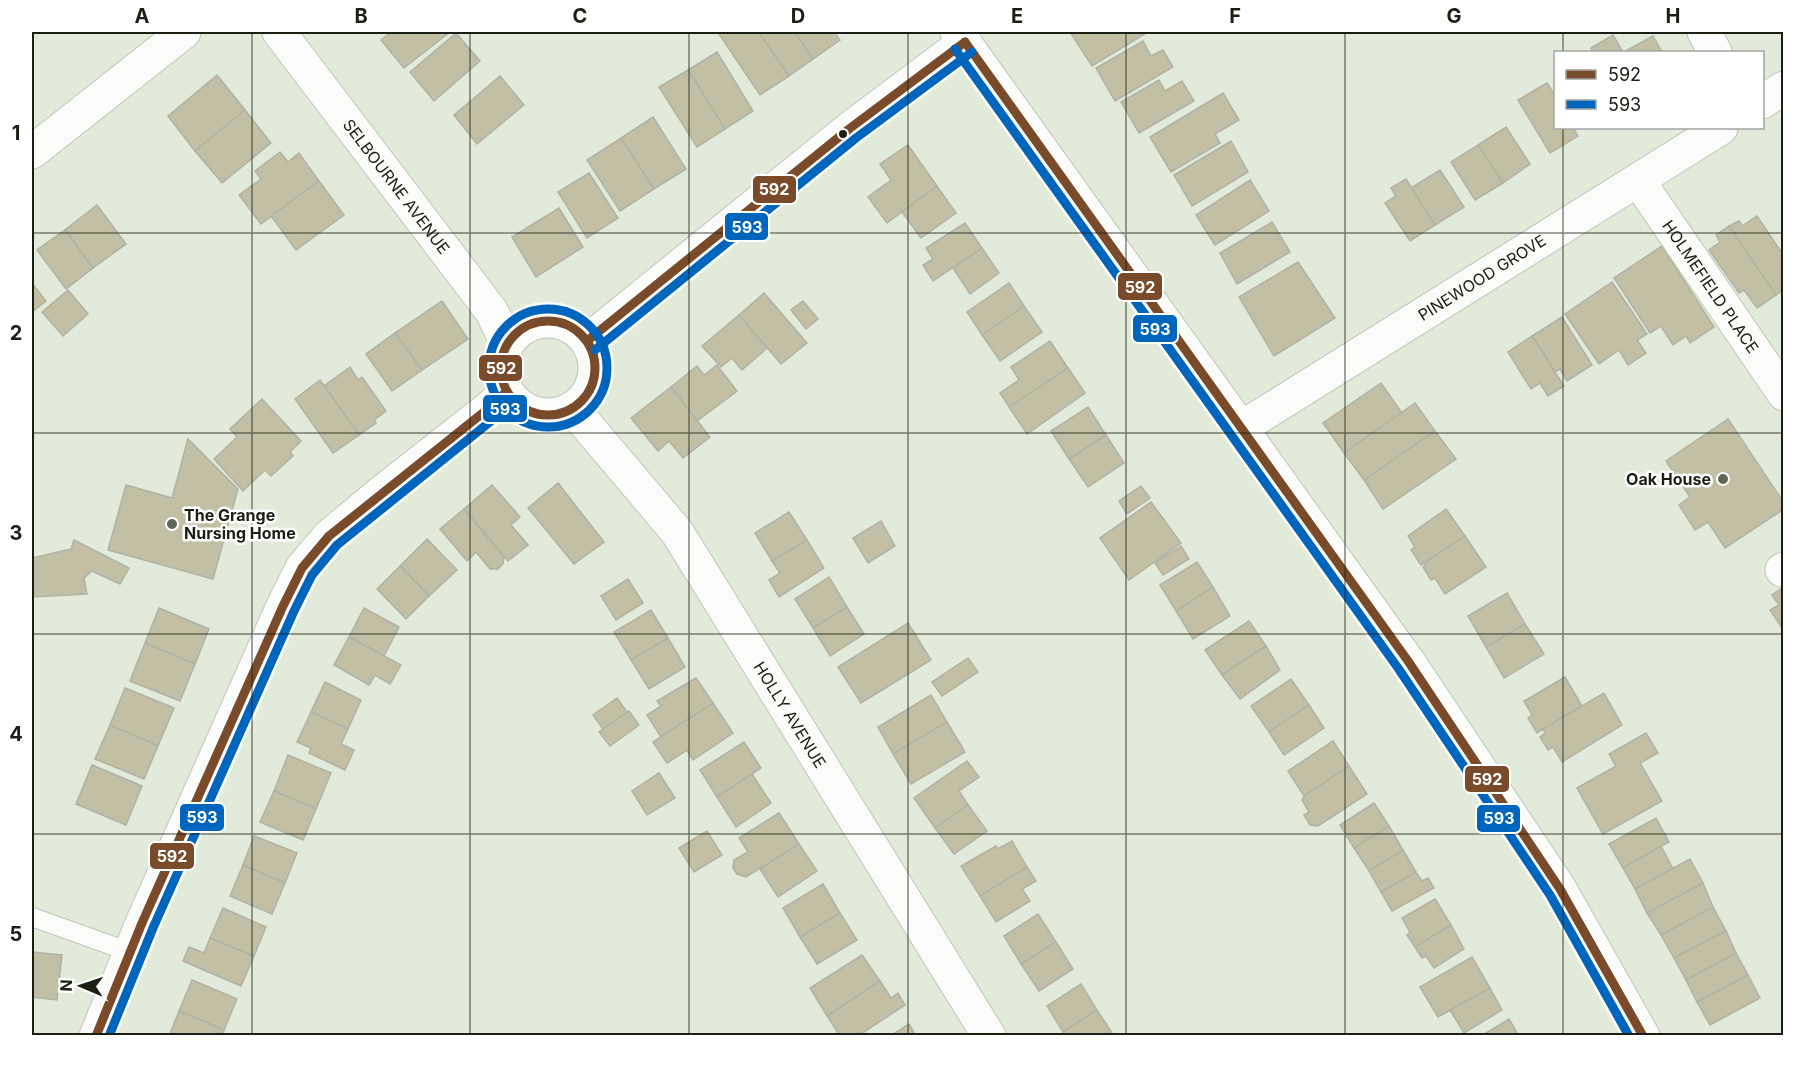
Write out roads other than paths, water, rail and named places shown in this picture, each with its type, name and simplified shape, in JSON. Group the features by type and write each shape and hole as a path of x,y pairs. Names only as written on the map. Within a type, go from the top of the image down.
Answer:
{"street":[{"path":"32,152 184,32"},
{"name":"SELBOURNE AVENUE","path":"279,32 492,312 507,344"},
{"path":"1704,32 1714,51"},
{"path":"587,341 961,37 1408,661 1560,890 1643,1035"},
{"path":"1764,101 1784,88"},
{"name":"PINEWOOD GROVE","path":"1241,428 1719,129"},
{"name":"HOLMEFIELD PLACE","path":"1638,180 1784,393"},
{"path":"546,321 563,323 577,330 587,341 594,356 596,371 585,399 573,409 551,416 529,412 516,404 506,392 501,376 501,360 507,344 517,332 531,323 546,321"},
{"path":"96,1035 130,952 282,606 302,568 329,536 506,392"},
{"name":"HOLLY AVENUE","path":"573,409 676,532 989,1035"}],"lane":[{"path":"32,917 130,952"}],"place":[{"name":"Oak House","path":"1723,479"},
{"name":"The Grange Nursing Home","path":"172,524"}]}
